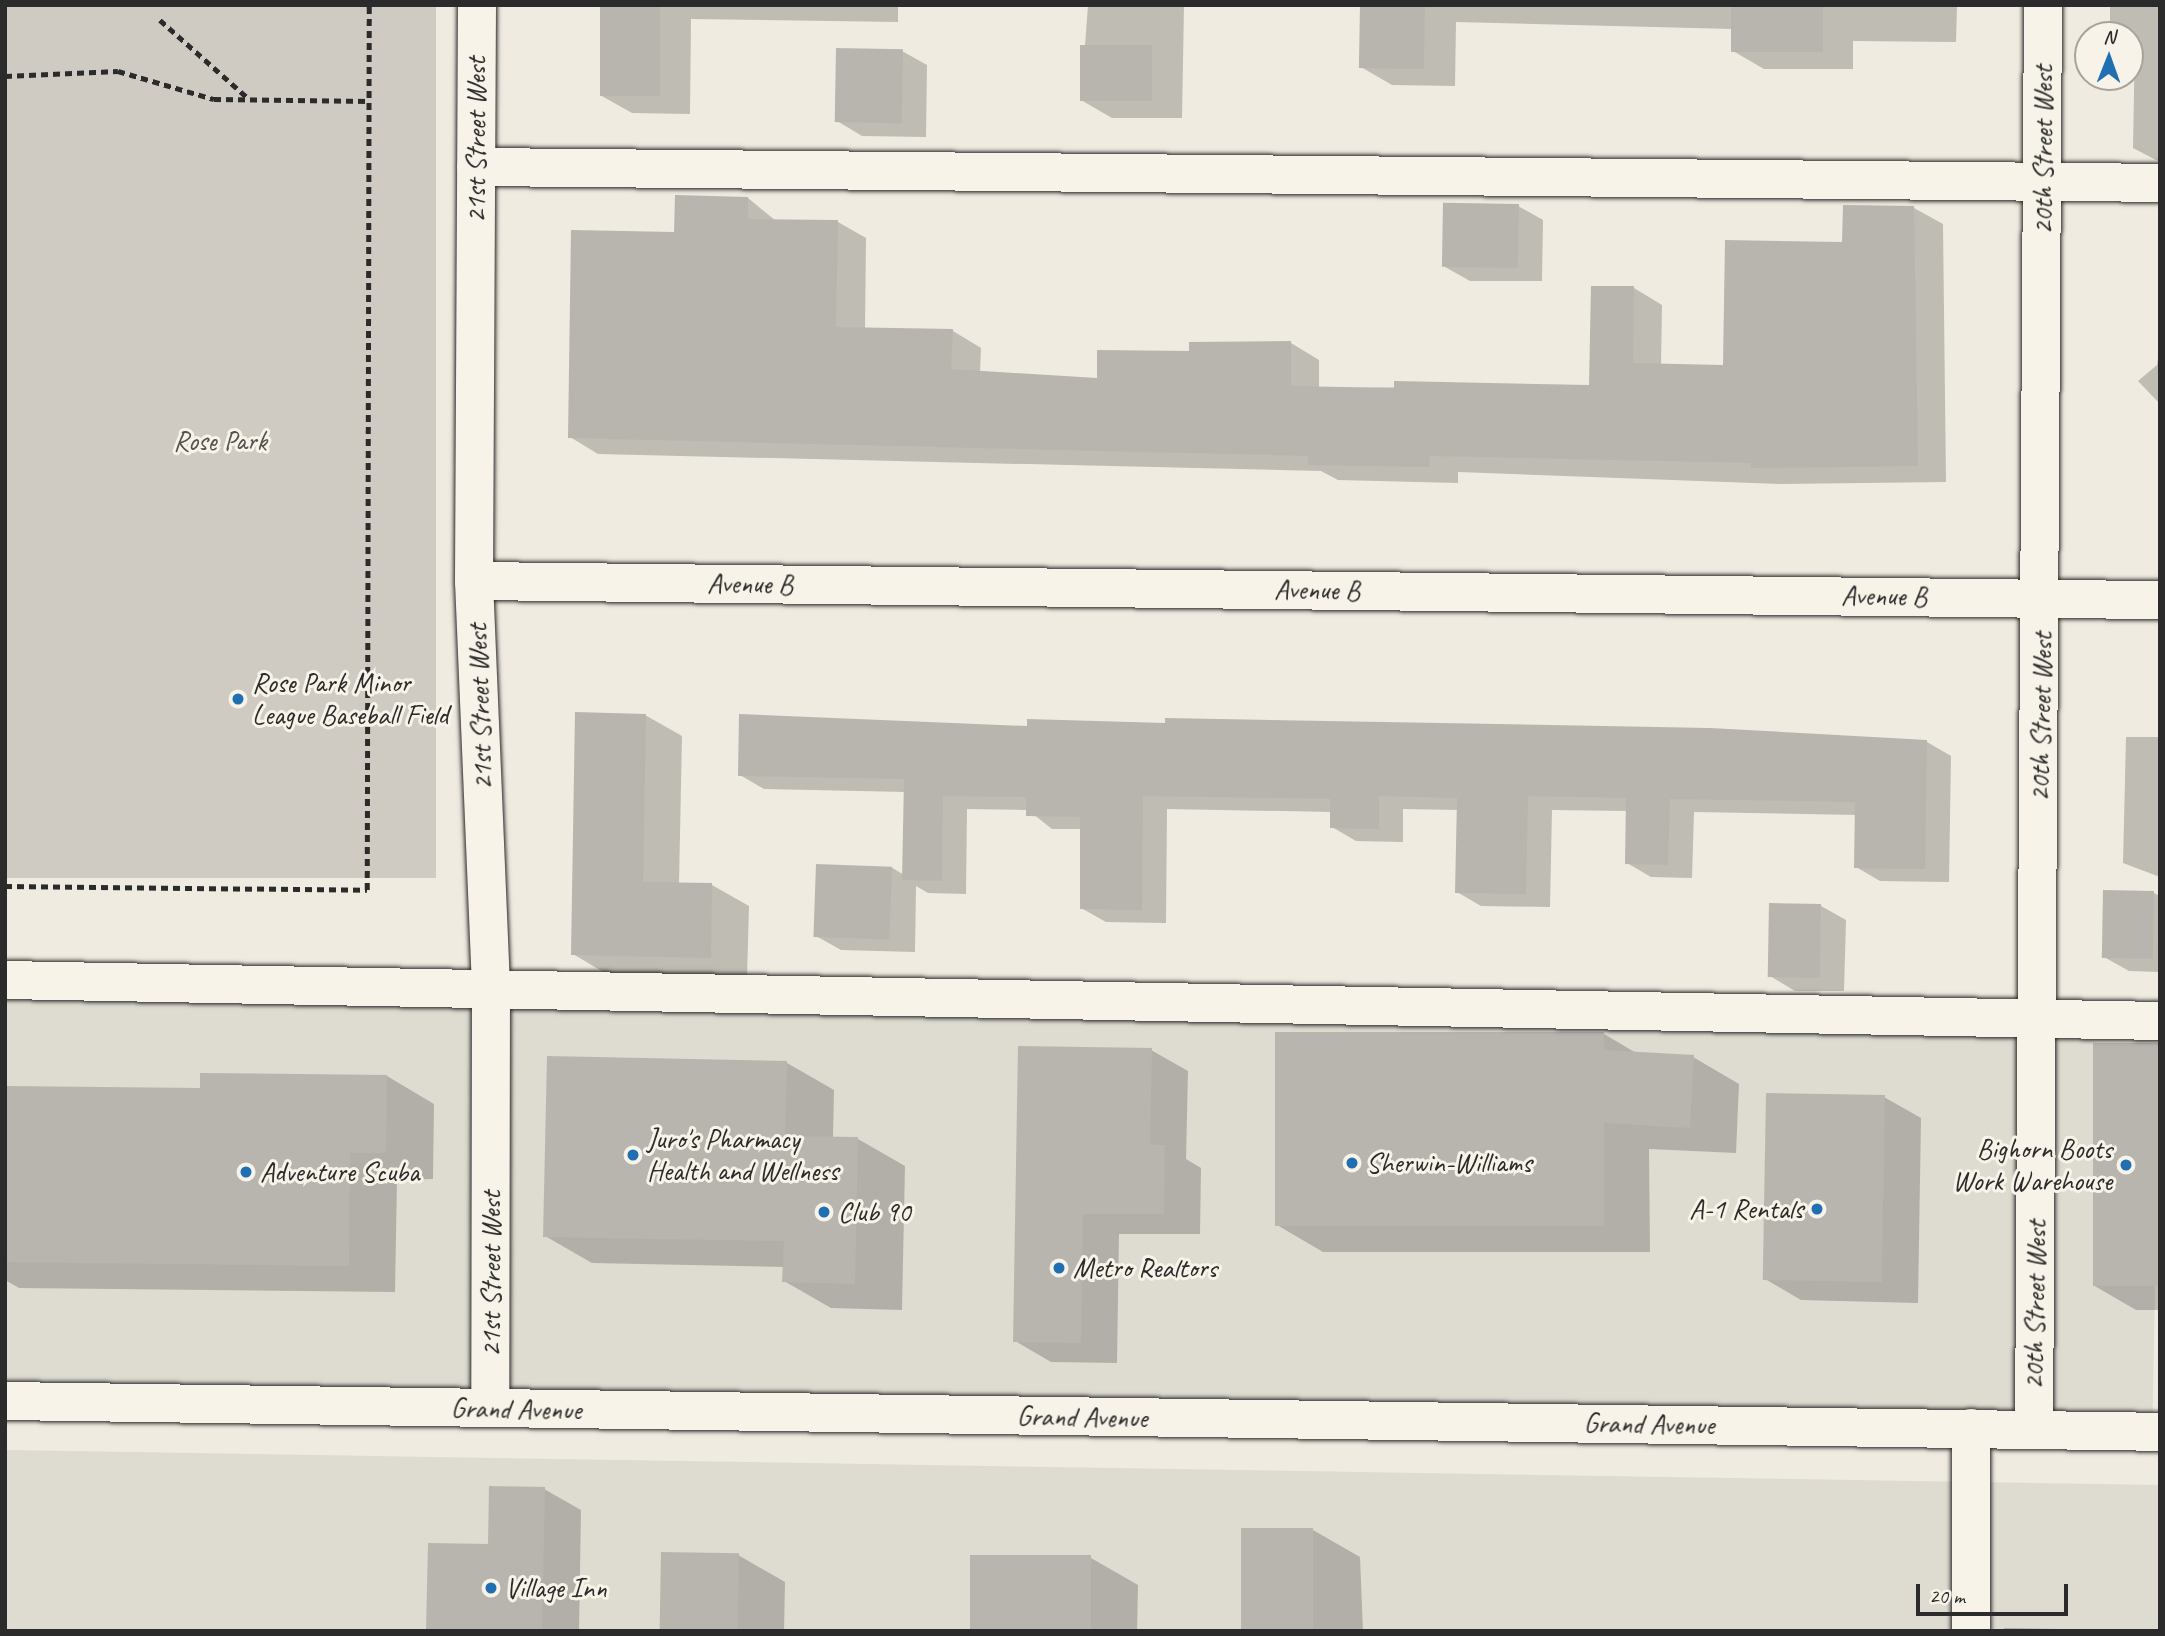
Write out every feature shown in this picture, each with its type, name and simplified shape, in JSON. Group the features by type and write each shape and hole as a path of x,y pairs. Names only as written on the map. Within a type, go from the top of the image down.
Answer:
{"street":[{"name":"21st Street West","path":"477,5 474,581 491,987 490,1408"},
{"name":"20th Street West","path":"2034,1430 2042,598 2043,5"},
{"path":"476,167 2160,183"},
{"name":"Avenue B","path":"474,581 2160,600"},
{"path":"5,980 491,987 2160,1021"},
{"name":"Grand Avenue","path":"5,1401 2160,1432"},
{"path":"1971,1428 1971,1631"}],"path":[{"path":"5,886 367,890 369,5"},
{"path":"160,20 249,99"},
{"path":"5,76 118,71 214,99 369,101"}],"shaded area":[{"path":"5,979 2160,1017 2152,1439 5,1401"},
{"path":"5,1450 2160,1485 2160,1631 5,1631"}],"green space":[{"name":"Rose Park","path":"5,5 436,5 436,878 5,878"}],"building":[{"path":"600,5 660,5 660,96 600,96"},
{"path":"1360,5 1425,6 1424,69 1359,68"},
{"path":"1731,5 1823,5 1823,52 1731,52"},
{"path":"1080,45 1152,45 1152,101 1080,101"},
{"path":"836,48 903,49 902,123 835,122"},
{"path":"675,195 748,197 748,219 838,220 836,327 953,329 951,369 1097,378 1097,350 1189,351 1189,342 1291,341 1291,386 1394,388 1394,381 1589,385 1591,286 1634,286 1633,363 1723,365 1725,240 1842,242 1843,205 1914,206 1918,466 1751,468 1751,463 1430,456 1429,467 1308,465 1308,456 568,438 571,230 674,232"},
{"path":"1443,203 1519,204 1518,268 1442,267"},
{"path":"575,712 646,714 643,882 712,883 711,958 571,955"},
{"path":"739,714 1027,726 1027,719 1165,723 1165,718 1710,728 1927,740 1925,869 1854,868 1855,802 1670,799 1668,865 1625,864 1626,798 1528,796 1526,894 1455,893 1457,798 1379,796 1379,829 1330,828 1330,799 1143,796 1142,910 1080,909 1080,817 1026,816 1026,797 943,796 942,881 902,880 904,779 738,776"},
{"path":"816,864 892,867 889,940 813,937"},
{"path":"2103,890 2154,891 2153,959 2102,958"},
{"path":"1769,903 1821,904 1820,978 1768,977"},
{"path":"1275,1032 1604,1032 1604,1050 1694,1055 1690,1128 1604,1123 1604,1226 1275,1226"},
{"name":"Bighorn Boots Work Warehouse","path":"2093,1043 2160,1043 2160,1286 2093,1286"},
{"path":"1018,1046 1152,1048 1150,1145 1165,1145 1164,1214 1083,1214 1081,1343 1013,1342"},
{"path":"547,1056 787,1061 785,1136 858,1137 855,1284 782,1282 784,1241 543,1237"},
{"path":"200,1073 387,1075 386,1153 350,1153 349,1266 5,1262 5,1086 200,1088"},
{"path":"1766,1093 1885,1095 1882,1282 1763,1280"},
{"path":"489,1486 545,1487 542,1631 426,1631 428,1543 488,1544"},
{"path":"1241,1528 1313,1528 1313,1631 1241,1631"},
{"path":"661,1552 739,1553 738,1631 660,1631"},
{"path":"970,1555 1091,1555 1091,1631 970,1631"}],"place":[{"name":"Rose Park Minor League Baseball Field","path":"238,699"},
{"name":"Juro's Pharmacy Health and Wellness","path":"633,1155"},
{"name":"Sherwin-Williams","path":"1352,1163"},
{"name":"Bighorn Boots Work Warehouse","path":"2126,1165"},
{"name":"Adventure Scuba","path":"246,1172"},
{"name":"A-1 Rentals","path":"1817,1209"},
{"name":"Club 90","path":"824,1212"},
{"name":"Metro Realtors","path":"1059,1268"},
{"name":"Village Inn","path":"491,1588"}]}
